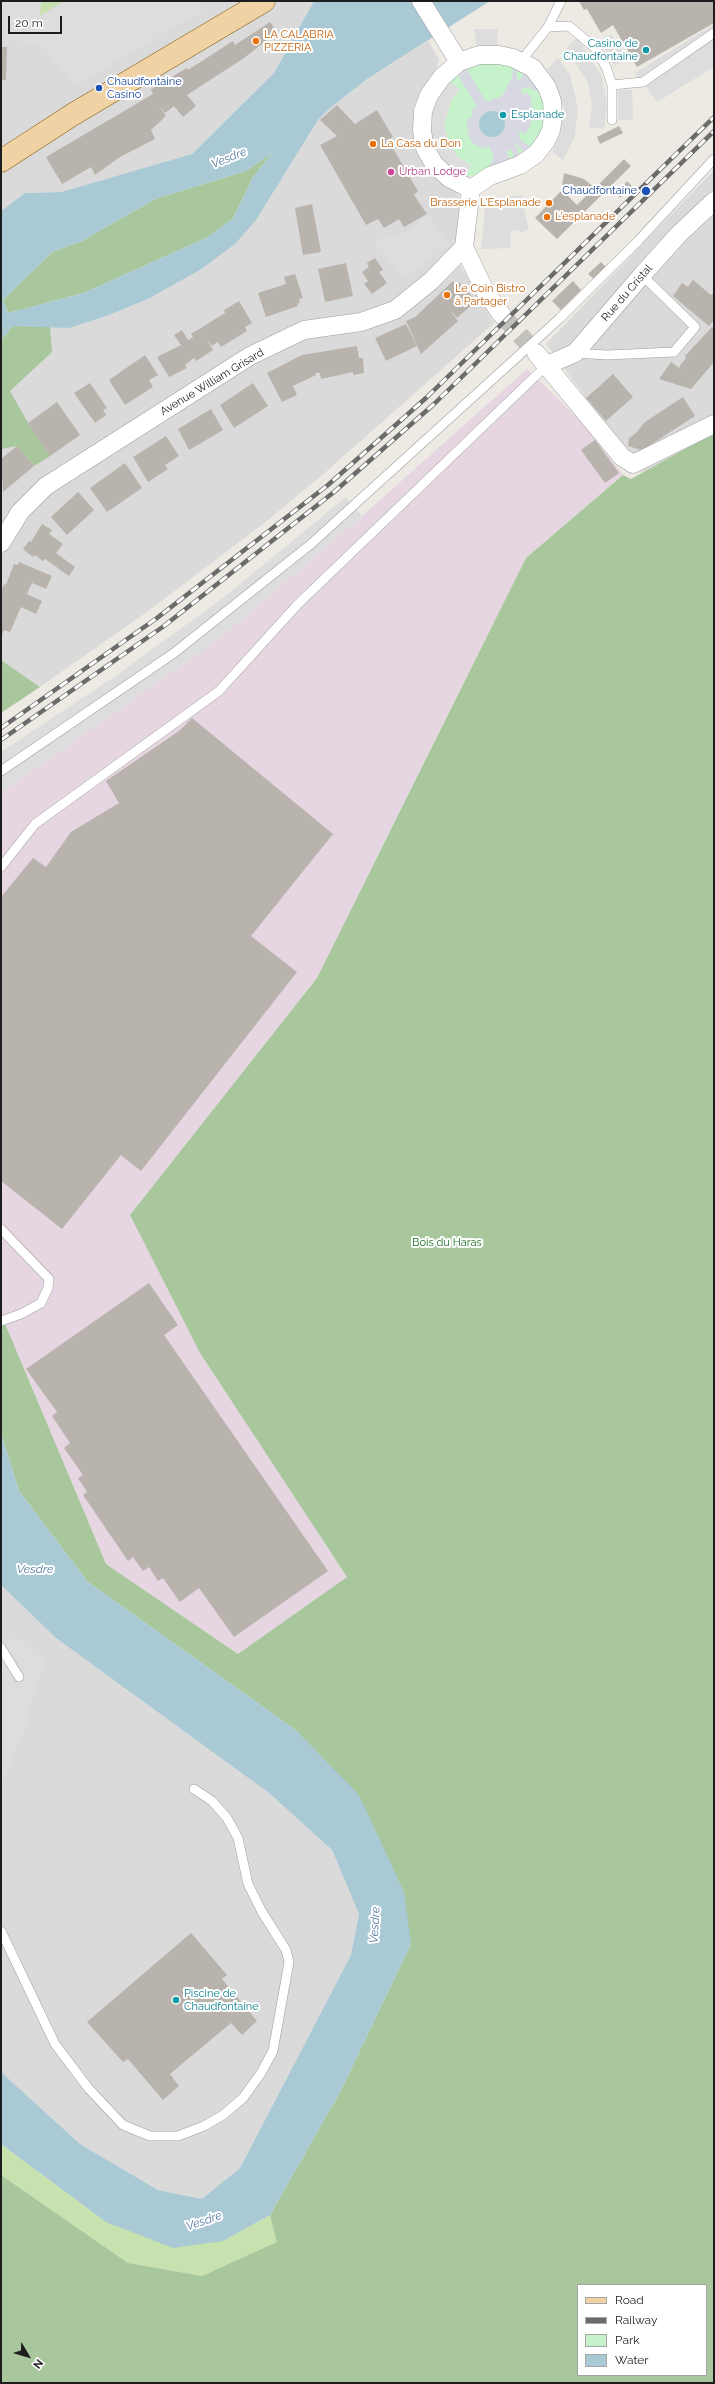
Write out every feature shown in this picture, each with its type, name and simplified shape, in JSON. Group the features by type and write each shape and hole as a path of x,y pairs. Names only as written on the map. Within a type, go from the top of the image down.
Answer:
{"main road":[{"path":"1,161 72,115 264,1"}],"street":[{"path":"421,1 458,62"},
{"path":"471,189 449,178 434,164 425,148 422,131 423,112 429,95 442,77 458,62 479,55 498,55 521,61 533,68 547,87 552,101 553,117 550,130 546,141 536,154 520,165 490,176 471,189 464,247 485,291 502,315"},
{"name":"Rue du Cristal","path":"542,359 575,353 679,234 714,201"},
{"name":"Avenue William Grisard","path":"1,543 20,512 46,486 250,356 304,330 361,322 394,310 431,281 464,247"},
{"path":"542,359 622,457 633,464 714,424"}],"lane":[{"path":"521,61 548,28 561,1"},
{"path":"548,28 569,26 596,49 606,66 612,85 612,120"},
{"path":"612,85 643,82 714,33"},
{"path":"1,771 174,652 311,544 559,319 638,241 714,159"},
{"path":"575,353 607,355 674,352 695,327 642,275"},
{"path":"1,867 35,824 219,691 298,604 542,359"},
{"path":"1,1229 49,1279 48,1288 41,1304 21,1314 1,1321"},
{"path":"1,1648 19,1677"},
{"path":"1,1931 54,2044 89,2089 123,2125 150,2136 178,2136 204,2126 223,2115 243,2098 261,2073 273,2051 289,1962 286,1950 262,1912 248,1884 238,1838 227,1818 212,1802 194,1789"}],"shaded area":[{"path":"1,1 314,1 274,73 192,154 61,192 25,193 1,211"},
{"path":"1,1 41,1 40,16 64,1 199,1 204,10 75,86 40,43 1,39"},
{"path":"714,24 714,67 657,102 635,73"},
{"path":"474,29 498,29 497,46 477,48"},
{"path":"611,34 627,59 615,66 599,42"},
{"path":"577,37 602,77 607,104 604,129 589,127 592,105 588,83 566,48"},
{"path":"428,41 439,59 436,72 419,110 446,183 457,193 462,203 457,237 451,249 494,323 320,477 263,524 151,609 40,687 1,660 1,340 13,326 109,315 148,299 200,270 256,220 318,120 329,109 367,79"},
{"path":"558,58 570,75 578,108 575,136 563,160 552,152 561,132 564,109 556,83 547,69"},
{"name":"Esplanade","path":"511,62 519,66 516,73 517,80 519,81 526,70 532,75 528,78 532,82 537,81 542,89 535,91 530,87 522,88 521,91 524,94 527,92 531,98 533,114 529,129 525,134 521,131 518,136 533,149 527,154 515,144 521,157 515,160 512,151 509,150 507,152 511,161 488,169 494,157 488,145 486,149 479,147 472,142 468,134 467,120 473,116 471,111 477,107 456,71 465,66 486,102 502,96 511,80 514,69"},
{"path":"447,79 460,90 451,101 444,126 450,145 457,156 471,165 465,177 449,171 437,156 430,132 430,112"},
{"path":"618,90 632,90 633,120 618,120"},
{"path":"714,170 714,433 642,473 546,344"},
{"path":"521,195 529,230 520,233 519,230 510,231 511,248 481,249 486,200"},
{"path":"427,213 449,244 403,280 374,240 408,231"},
{"path":"527,369 586,426 623,475 526,558 317,978 130,1215 200,1353 347,1577 238,1654 106,1564 1,1314 1,793 220,638 362,516"},
{"path":"346,497 362,516 220,638 1,793 1,752 117,675 224,597"},
{"path":"1,1585 56,1638 269,1793 332,1850 359,1914 351,1955 240,2168 202,2199 158,2190 80,2144 1,2072"},
{"path":"15,1636 44,1661 24,1730 1,1786 1,1650"}],"green space":[{"path":"41,1 64,1 40,16"},
{"path":"503,60 537,81 548,116 533,149 476,176 465,177 471,165 457,156 450,145 444,126 451,101 460,90 447,79 465,66"},
{"path":"272,153 253,177 233,218 208,237 84,293 8,313 3,300 52,252 80,242 155,199 246,171"},
{"path":"13,326 50,327 52,352 10,391 28,423 50,456 34,466 17,446 1,449 1,340"},
{"name":"Bois du Haras","path":"714,433 714,2383 1,2383 1,2175 128,2263 202,2276 277,2242 270,2215 340,2092 411,1944 297,1731 88,1582 19,1491 1,1433 1,1314 106,1564 238,1654 347,1577 200,1353 130,1215 317,978 526,558 623,475 631,479"},
{"path":"1,660 40,687 1,713"},
{"path":"1,2144 106,2222 223,2241 270,2215 278,2242 202,2276 128,2263 1,2175"}],"water":[{"name":"Vesdre","path":"314,1 490,1 367,79 329,109 318,120 256,220 235,244 200,270 148,299 109,315 69,328 13,326 1,340 1,211 25,193 61,192 192,154 274,73","holes":["272,153 253,177 233,218 208,237 84,293 8,313 3,300 52,252 80,242 155,199 246,171"]},
{"path":"492,111 501,115 505,124 501,133 492,137 483,133 479,124 483,115"},
{"name":"Vesdre","path":"1,1433 19,1491 88,1582 297,1731 359,1795 404,1892 411,1944 340,2092 270,2215 223,2241 173,2248 106,2222 1,2144 1,2072 80,2144 158,2190 202,2199 240,2168 351,1955 359,1914 332,1850 269,1793 56,1638 1,1585"}],"building":[{"name":"Casino de Chaudfontaine","path":"579,1 714,1 714,23 637,67 613,25 601,33 587,9 584,10"},
{"path":"270,22 277,32 244,58 187,95 196,106 183,117 174,106 165,113 158,104 166,116 151,130 155,139 120,157 95,175 91,167 62,184 46,157 153,94 151,89 187,68 188,70 233,41 235,45"},
{"path":"1,47 7,47 6,80 1,80"},
{"path":"337,105 355,124 377,110 393,137 388,140 418,191 414,195 427,214 404,227 399,219 384,228 378,219 366,225 320,145 337,136 320,120"},
{"path":"619,126 623,133 600,144 597,137"},
{"path":"624,159 631,166 557,239 535,218 562,190 577,205 586,196 574,187 562,185 564,173 584,179 595,188"},
{"path":"627,181 632,186 620,198 616,193"},
{"path":"312,204 321,252 303,255 295,208"},
{"path":"375,258 383,270 379,272 387,283 372,294 364,284 368,281 362,272 369,267 367,263"},
{"path":"601,262 606,267 594,279 588,274"},
{"path":"346,263 353,296 325,302 318,269"},
{"path":"295,274 303,298 299,299 300,302 297,304 298,306 266,317 258,293 286,284 284,277"},
{"path":"693,280 711,295 714,292 714,320 709,326 673,296 682,283 688,287"},
{"path":"573,281 581,290 561,310 552,301"},
{"path":"452,282 459,282 476,301 457,318 448,308 458,321 421,354 406,321 415,317"},
{"path":"239,301 252,323 245,327 247,331 221,347 218,342 212,346 206,338 213,350 196,361 194,358 185,365 187,368 169,377 157,357 181,345 174,335 182,330 188,340 193,337 191,334 225,313 224,310"},
{"path":"406,324 417,346 386,361 375,338"},
{"path":"712,327 714,329 714,362 691,389 659,379 671,362 682,370 679,367 686,358 685,356"},
{"path":"357,346 359,358 363,358 364,373 353,375 353,372 321,379 320,373 315,373 316,375 293,386 297,395 282,402 267,373 302,355"},
{"path":"145,355 158,375 149,380 153,387 125,405 109,380"},
{"path":"613,374 633,397 606,421 586,398"},
{"path":"90,383 107,408 103,410 106,415 95,423 74,393"},
{"path":"253,383 268,406 234,428 220,405"},
{"path":"683,397 695,416 641,450 628,446 629,438 636,433 645,422"},
{"path":"57,402 80,435 50,456 28,423"},
{"path":"211,409 223,430 189,450 178,429"},
{"path":"166,436 179,456 165,465 168,469 148,482 133,457"},
{"path":"595,440 619,473 605,483 581,450"},
{"path":"17,446 34,466 3,492 1,459"},
{"path":"125,463 142,488 107,512 90,488"},
{"path":"78,492 94,510 67,535 51,517"},
{"path":"42,524 52,530 49,534 63,544 56,553 75,567 69,576 45,559 43,561 35,555 33,557 23,549 29,541 31,542"},
{"path":"19,562 52,576 46,589 32,583 27,594 42,601 36,614 21,607 10,632 4,630 1,637 1,592 4,584 6,585 14,564 18,565"},
{"path":"192,718 333,834 251,936 297,972 141,1171 121,1155 62,1229 1,1181 1,897 33,858 46,867 71,832 119,803 106,781 179,731"},
{"path":"149,1283 178,1325 164,1335 328,1571 234,1637 199,1588 180,1602 163,1578 158,1581 149,1567 143,1571 133,1557 128,1561 83,1495 87,1492 78,1478 83,1475 64,1448 70,1443 52,1416 57,1412 26,1369"},
{"name":"Piscine de Chaudfontaine","path":"191,1933 227,1975 222,1979 257,2021 242,2035 231,2023 170,2074 179,2086 163,2100 128,2059 123,2062 87,2022"}],"tunnel":[{"path":"502,315 536,353"}],"railway":[{"path":"1,728 157,618 328,485 426,398 714,117"},
{"path":"1,740 164,626 334,492 433,405 714,131"}],"place":[{"name":"LA CALABRIA PIZZERIA","path":"256,41"},
{"name":"Casino de Chaudfontaine","path":"646,50"},
{"name":"Chaudfontaine Casino","path":"99,88"},
{"name":"Esplanade","path":"503,115"},
{"name":"La Casa du Don","path":"373,144"},
{"name":"Urban Lodge","path":"391,172"},
{"name":"Chaudfontaine","path":"646,191"},
{"name":"Brasserie L'Esplanade","path":"549,203"},
{"name":"L'esplanade","path":"547,217"},
{"name":"Le Coin Bistro à Partager","path":"447,295"},
{"name":"Piscine de Chaudfontaine","path":"176,2000"}]}
